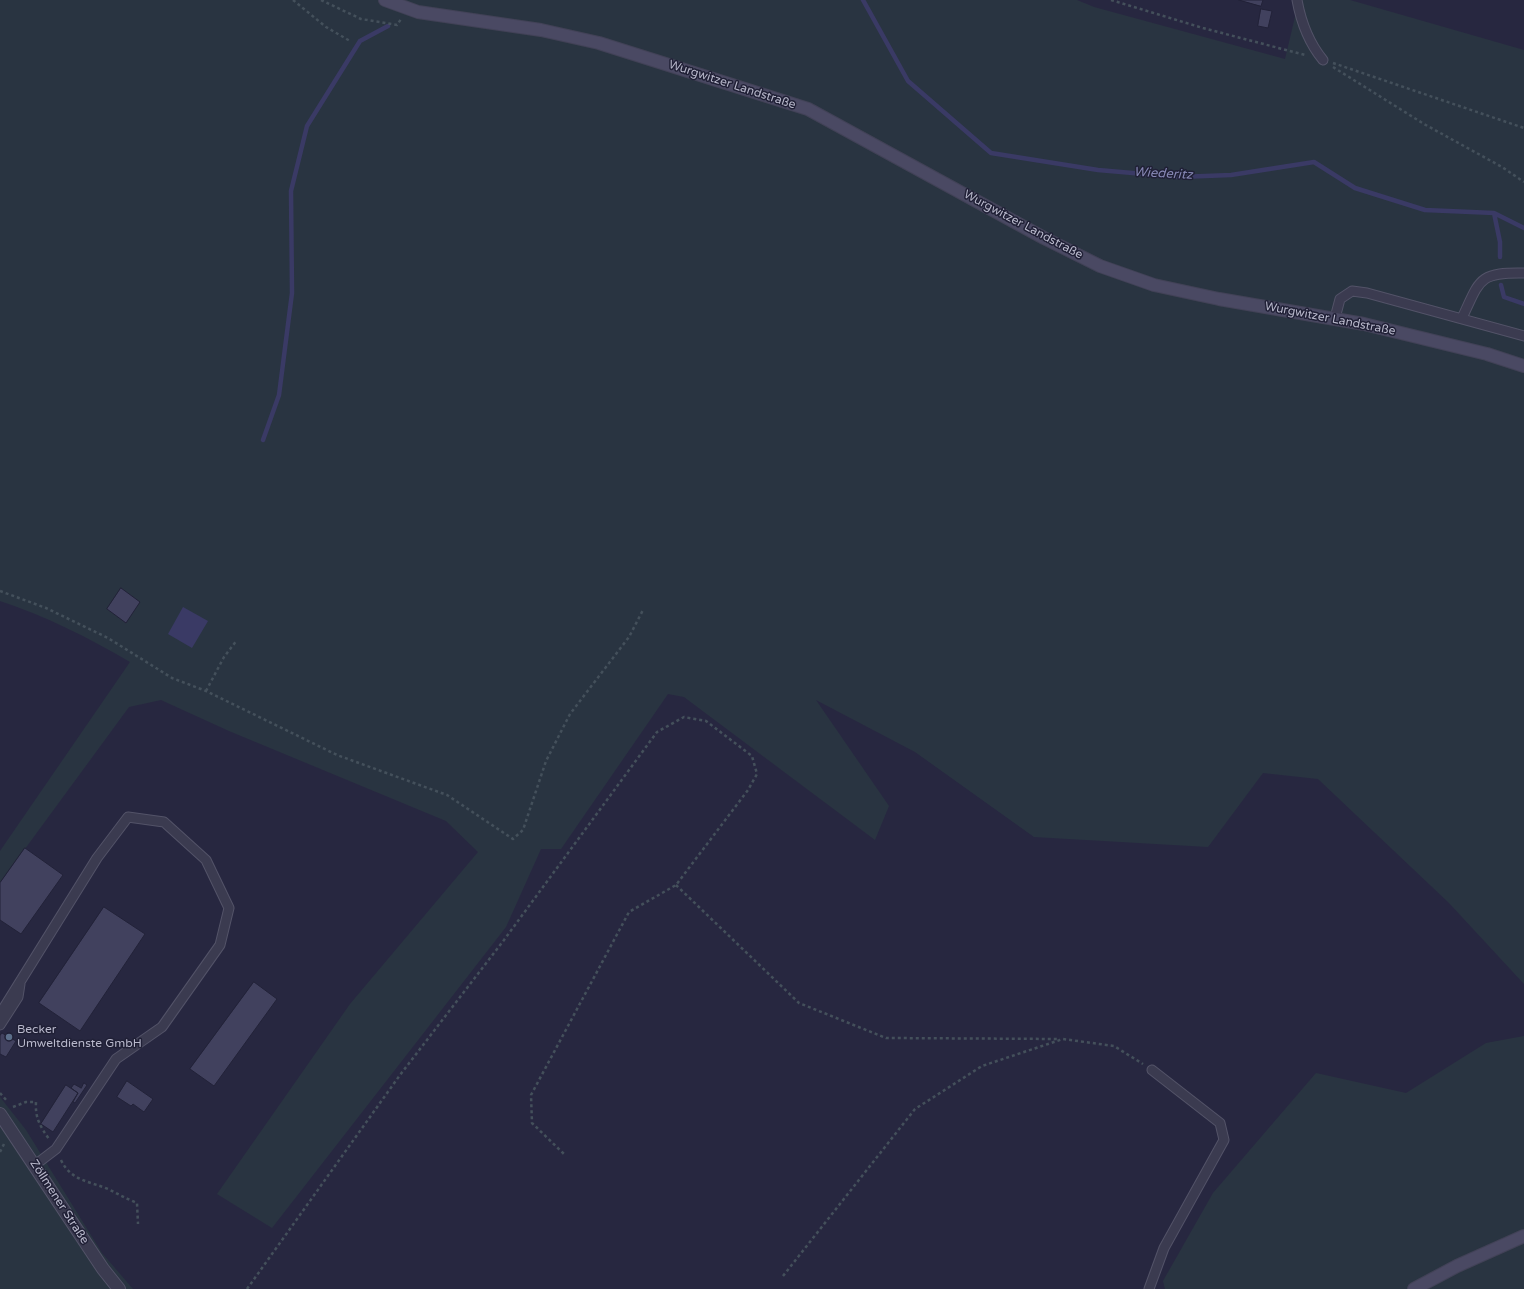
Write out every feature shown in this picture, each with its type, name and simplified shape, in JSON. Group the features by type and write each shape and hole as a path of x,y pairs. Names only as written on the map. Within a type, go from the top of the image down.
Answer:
{"main road":[{"name":"Wurgwitzer Landstraße","path":"385,0 418,12 541,30 599,43 808,109 1044,238 1100,266 1154,285 1219,299 1335,318 1446,344 1524,366"},
{"path":"1414,1289 1457,1266 1524,1236"}],"street":[{"name":"Zöllmener Straße","path":"0,1114 103,1269 119,1289"}],"lane":[{"path":"1296,0 1299,15 1312,46 1324,60"},
{"path":"1462,318 1479,282 1496,273 1524,273"},
{"path":"1335,318 1340,299 1352,291 1368,293 1524,336"},
{"path":"0,1014 97,858 128,817 164,822 206,860 229,908 220,945 162,1027 116,1059 56,1149 35,1165"},
{"path":"0,1025 18,997 21,979"},
{"path":"1149,1289 1164,1248 1224,1140 1220,1123 1152,1070"}],"path":[{"path":"293,0 326,27 350,41"},
{"path":"321,0 361,19 397,25 402,18"},
{"path":"1111,0 1203,28 1324,60 1524,128"},
{"path":"1345,75 1424,124 1502,167 1524,182"},
{"path":"0,591 46,608 108,638 172,678 206,691 337,755 447,795 513,839 523,830 546,761 570,714 598,675 629,637 643,610"},
{"path":"206,691 224,658 238,640"},
{"path":"247,1289 400,1075 504,940 657,732 684,717 706,721 752,756 757,774 748,790 676,884 629,912 531,1095 532,1123 564,1154"},
{"path":"676,884 799,1003 886,1038 1063,1039 1114,1046 1152,1070"},
{"path":"783,1276 915,1109 982,1066 1063,1039"},
{"path":"0,1093 13,1108 26,1102 36,1102 35,1114 38,1123 56,1149 65,1169 76,1178 108,1189 137,1203 138,1224"}],"shaded area":[{"path":"0,0 1077,0 1094,7 1285,59 1299,0 1350,0 1524,50 1524,984 1449,903 1318,779 1263,773 1208,847 1034,837 915,752 816,700 889,806 875,840 684,697 668,694 561,849 541,849 506,927 272,1228 217,1194 350,1004 478,852 446,821 229,731 161,700 129,707 0,883 0,851 130,662 67,628 34,613 0,601"},
{"path":"183,607 208,621 192,648 168,634"},
{"path":"1524,1036 1524,1289 1165,1289 1163,1281 1213,1193 1316,1073 1406,1093 1486,1043"},
{"path":"0,1097 26,1130 102,1253 133,1289 0,1289"}],"building":[{"path":"1239,0 1263,0 1261,6"},
{"path":"1261,9 1272,11 1268,28 1258,26"},
{"path":"121,588 140,602 126,623 107,609"},
{"path":"25,848 63,875 21,934 0,920 0,883"},
{"path":"104,907 145,934 80,1031 39,1003"},
{"path":"254,982 277,999 214,1086 190,1069"},
{"path":"2,1033 16,1041 6,1057 0,1054 0,1036"},
{"path":"127,1081 153,1099 144,1112 133,1104 131,1106 117,1097"},
{"path":"84,1083 87,1085 75,1103 73,1102 78,1093 71,1088 74,1084 81,1088"},
{"path":"66,1085 78,1093 53,1132 41,1124"}],"waterway":[{"name":"Wiederitz","path":"863,0 908,81 991,153 1098,170 1179,177 1231,175 1314,162 1355,188 1425,210 1494,213 1524,228"},
{"path":"263,440 279,395 292,293 291,191 307,126 360,41 388,26"},
{"path":"1494,213 1500,242 1500,257"},
{"path":"1501,285 1504,297 1524,304"}],"place":[{"name":"Becker Umweltdienste GmbH","path":"9,1037"}]}
